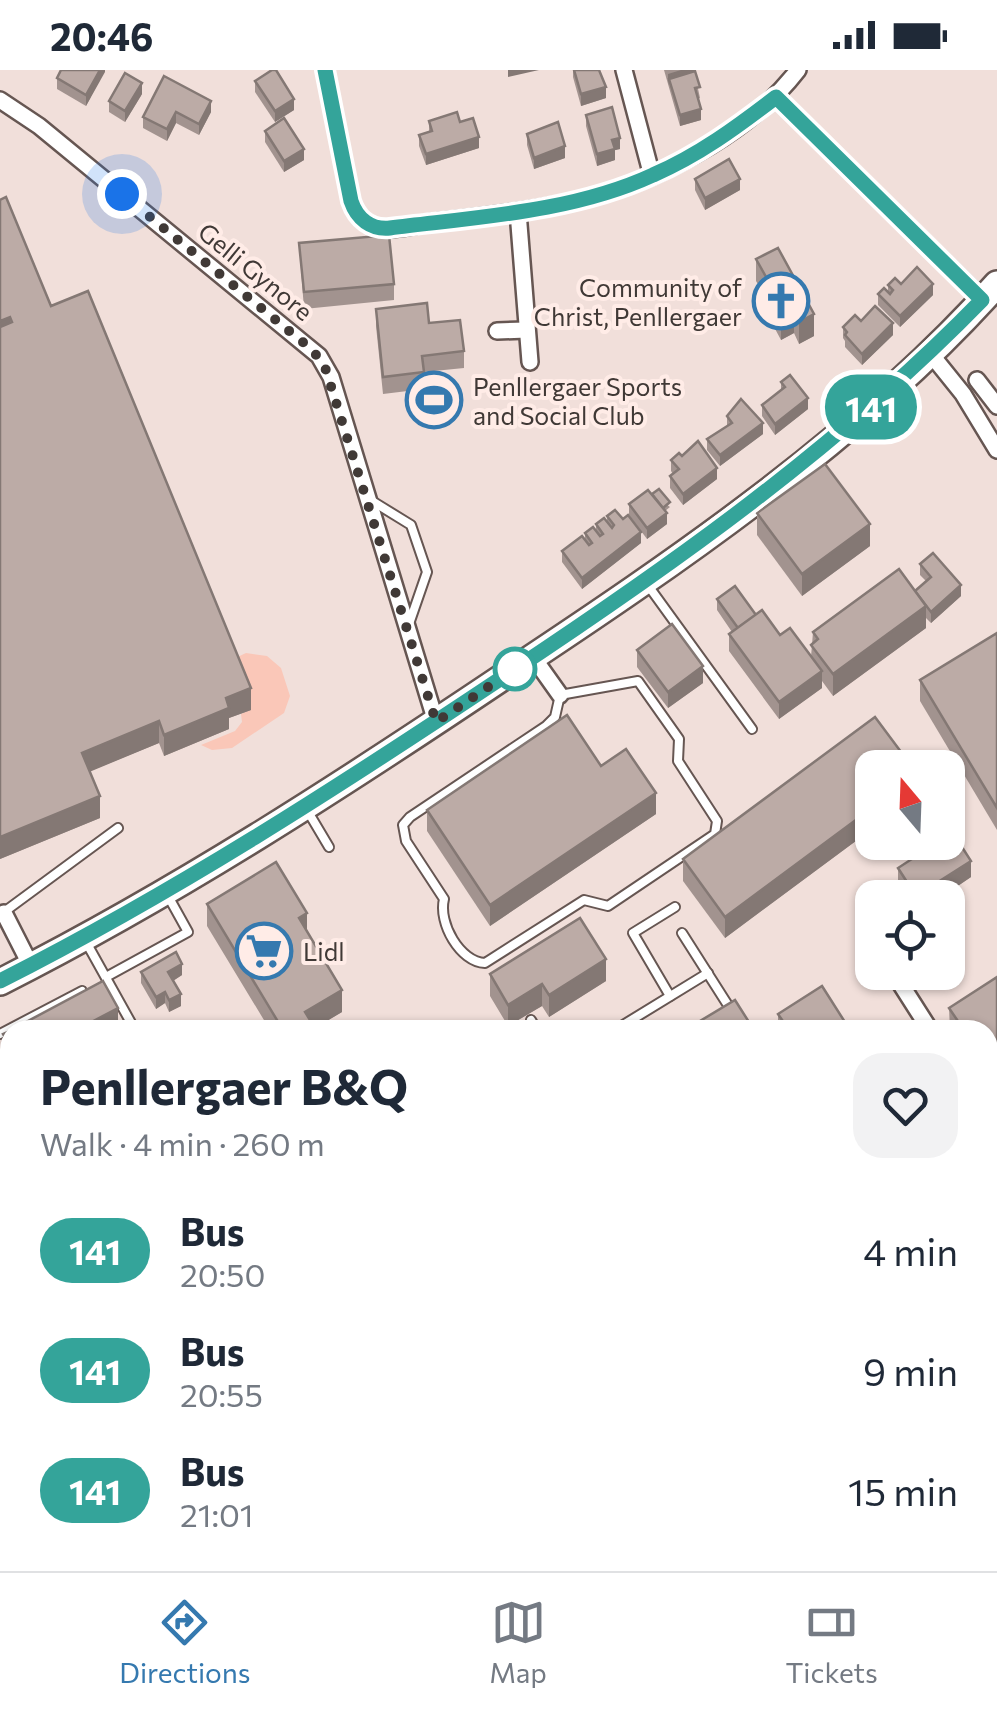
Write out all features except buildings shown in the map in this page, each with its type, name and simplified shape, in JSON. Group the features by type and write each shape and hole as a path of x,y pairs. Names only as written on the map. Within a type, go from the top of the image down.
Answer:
{"main road":[{"path":"0,982 165,892 533,658 823,446 930,354 990,292"}],"street":[{"path":"325,70 351,201 369,225 390,228 518,212 602,193 652,176 712,144 776,97 798,70"},
{"path":"624,70 652,176"},
{"path":"776,97 990,292"},
{"name":"Gelli Gynore","path":"0,100 39,126 319,356 330,377 436,722"},
{"path":"518,212 530,362"},
{"path":"498,331 526,330"},
{"path":"930,354 963,394 997,450"},
{"path":"978,380 997,406"},
{"path":"533,658 560,695"},
{"path":"2,913 31,966"},
{"path":"904,990 924,1020"}],"lane":[{"path":"368,498 411,525 427,572 408,628"},
{"path":"644,580 752,729"},
{"path":"638,681 679,739 678,761 717,821 718,830 706,842 608,906 584,900 486,964 480,964 467,958 450,934 442,910 443,898 406,840 404,824 410,816 546,726 555,717 560,695 638,681"},
{"path":"304,806 328,847"},
{"path":"2,913 118,828"},
{"path":"106,978 188,932 165,892"},
{"path":"670,996 633,933 675,908"},
{"path":"682,934 732,1012"},
{"path":"84,938 130,1020"},
{"path":"631,1020 708,974"},
{"path":"27,1020 82,992"}],"shaded area":[{"path":"246,653 267,656 281,668 290,696 284,713 232,748 212,750 201,745 235,731 242,722 241,714 251,709 231,660"}],"bus line":[{"name":"141","path":"0,981 165,892 533,658 674,560 823,446 880,400 982,300 776,97 712,144 627,185 518,212 374,227 360,217 351,201 325,70"}],"place":[{"name":"Community of Christ, Penllergaer","path":"781,301"},
{"name":"Penllergaer Sports and Social Club","path":"434,400"},
{"name":"Lidl","path":"264,951"}],"route":[{"path":"122,194 310,348 324,364 436,722 515,669"}]}
